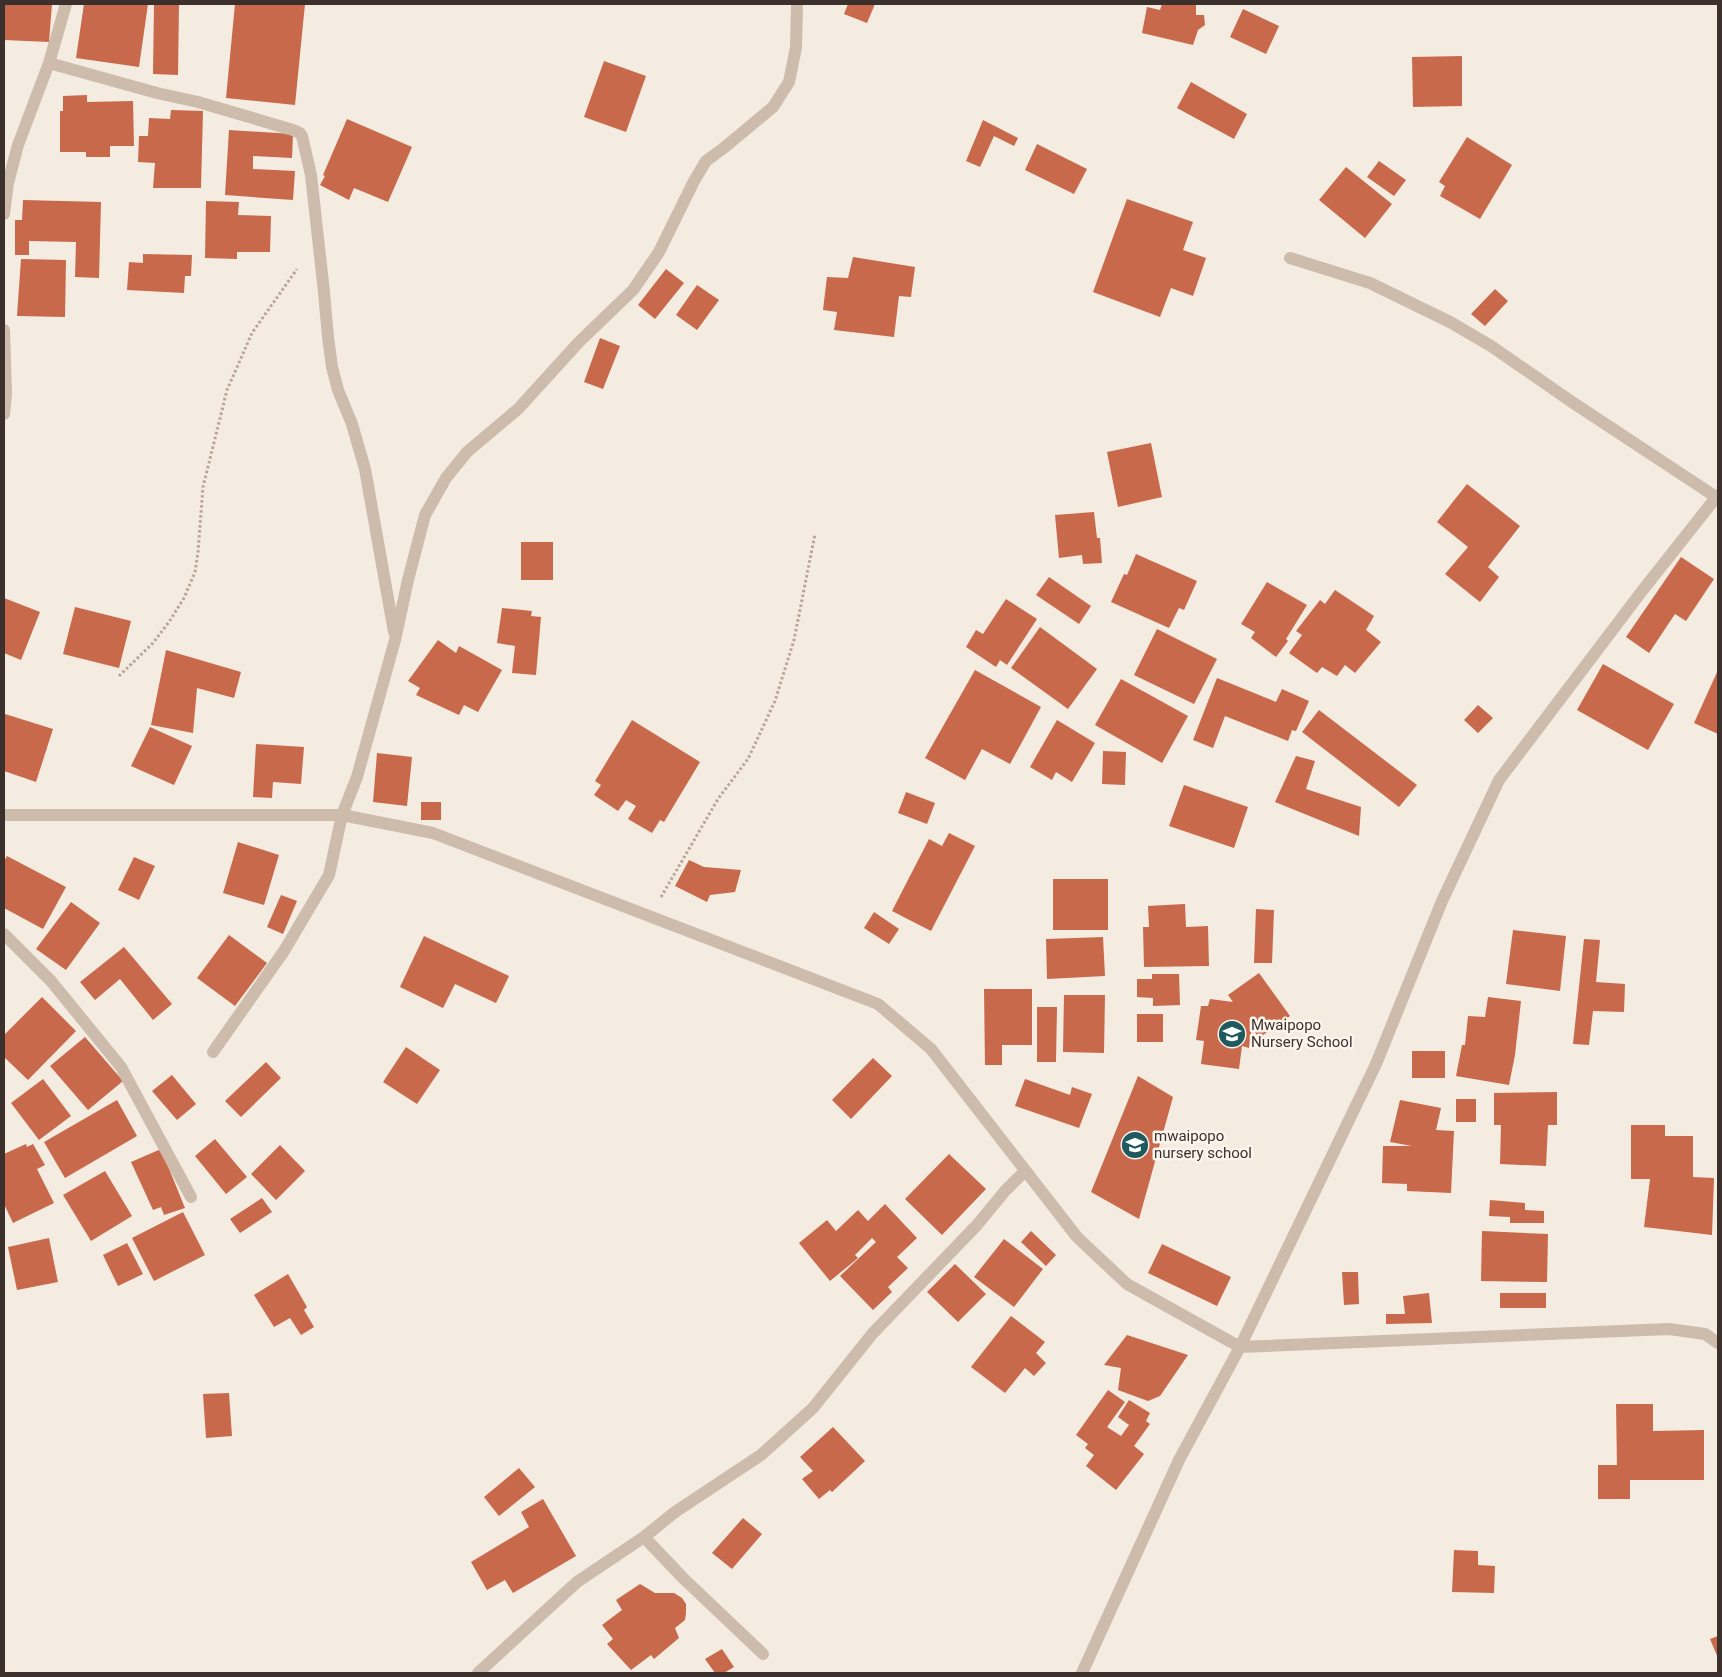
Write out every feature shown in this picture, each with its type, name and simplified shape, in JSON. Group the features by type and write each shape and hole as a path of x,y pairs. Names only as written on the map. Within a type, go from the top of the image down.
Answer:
{"street":[{"path":"4,214 8,183 18,145 49,63 66,4"},
{"path":"213,1052 284,952 329,875 342,815 357,777 395,640 425,515 446,478 467,452 518,409 579,342 633,290 659,252 706,160 725,147 773,107 789,82 796,47 797,4"},
{"path":"49,63 215,107 300,133 311,175 332,367 338,390 354,430 366,469 395,640"},
{"path":"1082,1673 1179,1460 1240,1347 1376,1064 1442,901 1498,780 1717,496 1572,402 1492,346 1450,322 1370,283 1290,258"},
{"path":"4,330 6,394 4,414"},
{"path":"4,815 342,815 433,833 878,1004 931,1049 1077,1237 1127,1284 1240,1347 1669,1329 1705,1334 1718,1343"},
{"path":"4,934 51,981 121,1067 191,1197"},
{"path":"478,1673 577,1582 644,1537 675,1512 761,1456 813,1408 873,1333 977,1225 1005,1191 1025,1171"},
{"path":"644,1537 683,1578 763,1654"}],"path":[{"path":"119,676 153,643 184,598 195,572 203,487 227,390 252,332 319,240"},
{"path":"650,917 718,799 748,760 775,701 794,640 815,534"}],"building":[{"path":"4,4 52,4 49,42 4,40"},
{"path":"84,4 148,4 139,67 76,58"},
{"path":"154,4 179,4 178,75 153,74"},
{"path":"235,4 305,4 295,105 226,98"},
{"path":"848,4 875,4 867,23 844,14"},
{"path":"1162,4 1196,4 1196,15 1204,15 1205,25 1198,30 1193,45 1142,33 1147,7 1160,10"},
{"path":"1243,9 1279,26 1266,54 1230,37"},
{"path":"1462,56 1462,106 1413,107 1412,57"},
{"path":"604,61 646,76 626,132 584,117"},
{"path":"1191,82 1247,114 1234,139 1177,108"},
{"path":"87,95 87,102 133,101 134,146 110,146 110,157 86,157 86,152 60,152 60,111 63,111 63,96"},
{"path":"171,110 203,111 201,188 153,188 155,163 138,162 139,136 148,136 149,118 170,119"},
{"path":"347,119 412,147 388,202 354,188 349,200 320,185"},
{"path":"983,120 1018,138 1014,146 994,136 980,167 966,161"},
{"path":"229,130 293,134 292,158 253,156 253,169 295,171 293,200 225,195"},
{"path":"1467,137 1512,165 1480,219 1440,196 1445,186 1439,182"},
{"path":"1037,144 1087,169 1074,194 1025,170"},
{"path":"1379,161 1406,180 1394,196 1367,177"},
{"path":"1346,167 1392,204 1365,238 1319,200"},
{"path":"1127,199 1193,222 1183,250 1206,258 1193,296 1171,288 1160,317 1093,292"},
{"path":"23,200 101,202 99,278 75,277 76,242 29,241 29,255 15,255 15,220 22,220"},
{"path":"206,201 239,202 238,215 271,216 270,252 237,252 237,259 205,258"},
{"path":"143,254 192,255 191,276 185,276 184,293 127,290 129,262 143,263"},
{"path":"853,257 915,267 911,297 899,296 894,337 834,330 837,312 823,310 827,277 848,278"},
{"path":"21,259 66,260 65,317 17,316"},
{"path":"666,269 684,283 655,319 638,305"},
{"path":"697,285 719,300 697,330 676,315"},
{"path":"1495,289 1508,301 1485,326 1471,314"},
{"path":"600,338 620,346 603,389 584,382"},
{"path":"1151,443 1162,497 1118,507 1107,452"},
{"path":"1467,484 1520,526 1488,567 1499,577 1480,602 1445,574 1468,547 1437,522"},
{"path":"1094,512 1097,538 1100,538 1102,563 1083,564 1082,555 1059,558 1055,515"},
{"path":"521,542 553,542 553,580 521,580"},
{"path":"1136,554 1197,581 1184,610 1179,608 1169,628 1111,602 1124,574 1127,575"},
{"path":"1681,557 1714,579 1686,621 1675,614 1649,653 1626,637"},
{"path":"1049,577 1091,606 1079,624 1036,595"},
{"path":"1267,582 1307,605 1286,639 1288,641 1276,657 1251,638 1255,632 1241,624"},
{"path":"1335,590 1374,616 1366,630 1381,642 1355,673 1345,665 1337,676 1322,667 1317,673 1289,653 1302,635 1296,631 1320,600 1325,604"},
{"path":"4,598 40,612 21,660 4,653"},
{"path":"1006,599 1037,619 1007,665 1000,660 996,667 966,647 976,630 983,634"},
{"path":"75,607 131,621 119,668 63,654"},
{"path":"502,608 532,611 531,616 541,617 536,675 512,673 515,646 497,643"},
{"path":"1040,627 1097,669 1068,709 1011,668"},
{"path":"1157,629 1217,659 1194,704 1134,675"},
{"path":"438,640 456,653 459,646 502,670 478,712 464,705 459,715 416,695 420,688 408,681"},
{"path":"166,650 241,672 234,698 197,688 193,733 151,725"},
{"path":"1603,664 1674,704 1648,750 1577,710"},
{"path":"975,670 1041,707 1010,764 982,749 965,780 925,758"},
{"path":"1718,670 1718,734 1694,723"},
{"path":"1217,678 1276,702 1282,689 1309,701 1296,731 1292,730 1288,741 1225,716 1213,748 1193,740"},
{"path":"1121,679 1188,716 1162,763 1095,725"},
{"path":"1478,705 1493,718 1478,733 1464,720"},
{"path":"1319,710 1417,785 1399,807 1302,732"},
{"path":"5,714 53,729 36,782 4,771"},
{"path":"632,720 700,762 664,822 660,820 652,833 628,819 636,806 626,800 618,811 594,795 601,785 595,781"},
{"path":"1057,720 1095,743 1072,782 1056,772 1052,780 1030,767"},
{"path":"150,727 192,746 174,785 131,766"},
{"path":"256,744 304,747 301,784 273,782 272,798 253,797"},
{"path":"1103,751 1126,752 1125,785 1102,784"},
{"path":"377,753 412,757 407,806 373,802"},
{"path":"1296,756 1315,761 1306,789 1361,807 1359,836 1275,802"},
{"path":"1184,785 1248,807 1234,848 1169,826"},
{"path":"906,792 935,803 927,824 898,813"},
{"path":"421,802 441,802 441,820 421,820"},
{"path":"949,833 975,846 931,931 892,911 929,839 942,846"},
{"path":"238,842 279,855 264,905 223,893"},
{"path":"7,856 66,887 43,929 4,908 4,861"},
{"path":"134,857 155,866 139,900 118,890"},
{"path":"689,860 704,867 741,870 735,892 710,895 707,902 675,886"},
{"path":"1053,879 1108,879 1108,930 1053,930"},
{"path":"281,895 297,901 283,934 267,927"},
{"path":"71,902 100,923 66,970 36,949"},
{"path":"1185,904 1186,927 1208,926 1209,966 1144,967 1143,927 1149,927 1148,906"},
{"path":"1256,909 1274,910 1272,963 1254,963"},
{"path":"874,912 899,929 889,944 864,928"},
{"path":"1513,930 1566,936 1560,991 1506,984"},
{"path":"229,935 267,963 235,1006 197,978"},
{"path":"424,936 509,976 496,1003 455,984 443,1008 400,987"},
{"path":"1103,937 1105,976 1047,979 1046,939"},
{"path":"1584,939 1600,940 1596,982 1625,984 1624,1012 1593,1011 1589,1045 1573,1044"},
{"path":"124,947 172,1004 153,1020 120,979 95,1000 80,982"},
{"path":"1259,973 1290,1016 1259,1038 1252,1028 1249,1048 1242,1046 1239,1069 1201,1064 1204,1041 1196,1040 1201,1006 1208,1006 1210,999 1233,1002 1228,995"},
{"path":"1152,974 1179,974 1180,1005 1153,1006 1153,998 1137,997 1137,979 1152,979"},
{"path":"984,989 1032,989 1032,1045 1002,1045 1002,1065 985,1065"},
{"path":"1064,995 1105,995 1104,1053 1063,1052"},
{"path":"42,997 76,1031 28,1080 4,1057 4,1035"},
{"path":"1488,997 1521,1001 1515,1055 1509,1085 1456,1076 1462,1045 1465,1045 1468,1016 1485,1017"},
{"path":"1037,1007 1057,1007 1056,1062 1037,1062"},
{"path":"1137,1014 1163,1014 1163,1042 1137,1042"},
{"path":"85,1037 123,1081 88,1110 50,1066"},
{"path":"406,1047 440,1070 417,1104 383,1082"},
{"path":"1412,1051 1445,1051 1445,1078 1412,1078"},
{"path":"873,1058 892,1076 851,1119 832,1100"},
{"path":"266,1062 281,1078 241,1117 225,1101"},
{"path":"172,1075 196,1104 177,1120 152,1091"},
{"name":"mwaipopo nursery school","path":"1138,1076 1173,1097 1139,1219 1091,1192"},
{"path":"43,1079 71,1116 39,1140 11,1103"},
{"path":"1025,1079 1070,1095 1072,1087 1092,1094 1079,1128 1015,1106"},
{"path":"1557,1092 1557,1125 1548,1125 1546,1166 1500,1164 1501,1125 1494,1125 1494,1093"},
{"path":"1456,1099 1476,1099 1476,1122 1456,1122"},
{"path":"117,1100 137,1136 65,1178 44,1142"},
{"path":"1400,1100 1441,1108 1436,1130 1454,1131 1451,1193 1407,1191 1407,1184 1382,1183 1383,1146 1412,1146 1390,1142"},
{"path":"1631,1125 1665,1125 1665,1136 1693,1136 1693,1177 1714,1178 1712,1235 1644,1227 1650,1179 1631,1179"},
{"path":"215,1139 247,1177 226,1194 195,1156"},
{"path":"26,1144 27,1147 33,1144 45,1165 37,1169 54,1203 13,1223 4,1204 4,1154"},
{"path":"280,1145 305,1171 276,1200 251,1174"},
{"path":"161,1149 185,1208 164,1215 161,1207 153,1210 131,1162"},
{"path":"949,1154 986,1189 942,1235 905,1199"},
{"path":"105,1171 132,1216 91,1241 63,1195"},
{"path":"262,1198 272,1212 240,1233 230,1219"},
{"path":"1490,1200 1525,1203 1525,1210 1544,1211 1544,1223 1510,1223 1510,1217 1489,1216"},
{"path":"885,1204 917,1238 897,1257 908,1268 888,1287 892,1292 873,1310 840,1276 876,1242 872,1238 855,1255 858,1258 830,1281 799,1243 827,1220 836,1231 858,1210 868,1221"},
{"path":"183,1212 205,1255 154,1281 132,1238"},
{"path":"1031,1231 1056,1255 1046,1266 1021,1242"},
{"path":"1482,1231 1548,1234 1547,1282 1481,1281"},
{"path":"49,1238 58,1282 17,1290 8,1247"},
{"path":"1004,1239 1043,1269 1014,1307 974,1277"},
{"path":"127,1243 143,1274 118,1286 103,1255"},
{"path":"1162,1244 1231,1277 1217,1306 1148,1273"},
{"path":"955,1264 986,1294 958,1322 927,1292"},
{"path":"1342,1272 1358,1272 1359,1304 1344,1305"},
{"path":"288,1274 307,1307 304,1310 314,1327 301,1335 290,1318 274,1327 254,1295"},
{"path":"1429,1293 1432,1323 1386,1324 1386,1314 1405,1314 1403,1296"},
{"path":"1500,1293 1546,1293 1546,1308 1500,1308"},
{"path":"1011,1316 1045,1342 1036,1353 1046,1363 1034,1376 1025,1368 1005,1393 971,1367"},
{"path":"1127,1335 1188,1355 1160,1396 1148,1401 1118,1390 1121,1368 1104,1365"},
{"path":"1108,1390 1125,1402 1107,1427 1121,1436 1129,1425 1118,1417 1129,1400 1150,1413 1146,1421 1150,1424 1134,1446 1144,1454 1116,1490 1086,1466 1094,1455 1085,1448 1088,1444 1076,1435"},
{"path":"229,1393 232,1436 206,1438 203,1394"},
{"path":"1616,1404 1653,1404 1653,1431 1704,1430 1704,1480 1630,1480 1630,1499 1598,1499 1598,1465 1617,1465"},
{"path":"833,1427 865,1461 832,1492 830,1490 819,1499 802,1479 813,1471 800,1457"},
{"path":"519,1468 535,1487 499,1516 484,1497"},
{"path":"543,1499 576,1556 513,1593 505,1580 487,1590 471,1562 529,1527 521,1512"},
{"path":"743,1518 762,1534 732,1569 712,1553"},
{"path":"1454,1550 1478,1551 1478,1565 1495,1566 1494,1593 1452,1592"},
{"path":"640,1584 655,1593 674,1593 682,1598 686,1604 686,1613 685,1620 675,1628 679,1638 654,1659 651,1655 631,1670 607,1644 613,1639 602,1625 622,1610 616,1600"},
{"path":"1718,1636 1718,1658 1710,1639"},
{"path":"722,1649 734,1667 724,1673 715,1673 705,1659"}],"place":[{"name":"Mwaipopo Nursery School","path":"1232,1034"},
{"name":"mwaipopo nursery school","path":"1135,1145"}]}
